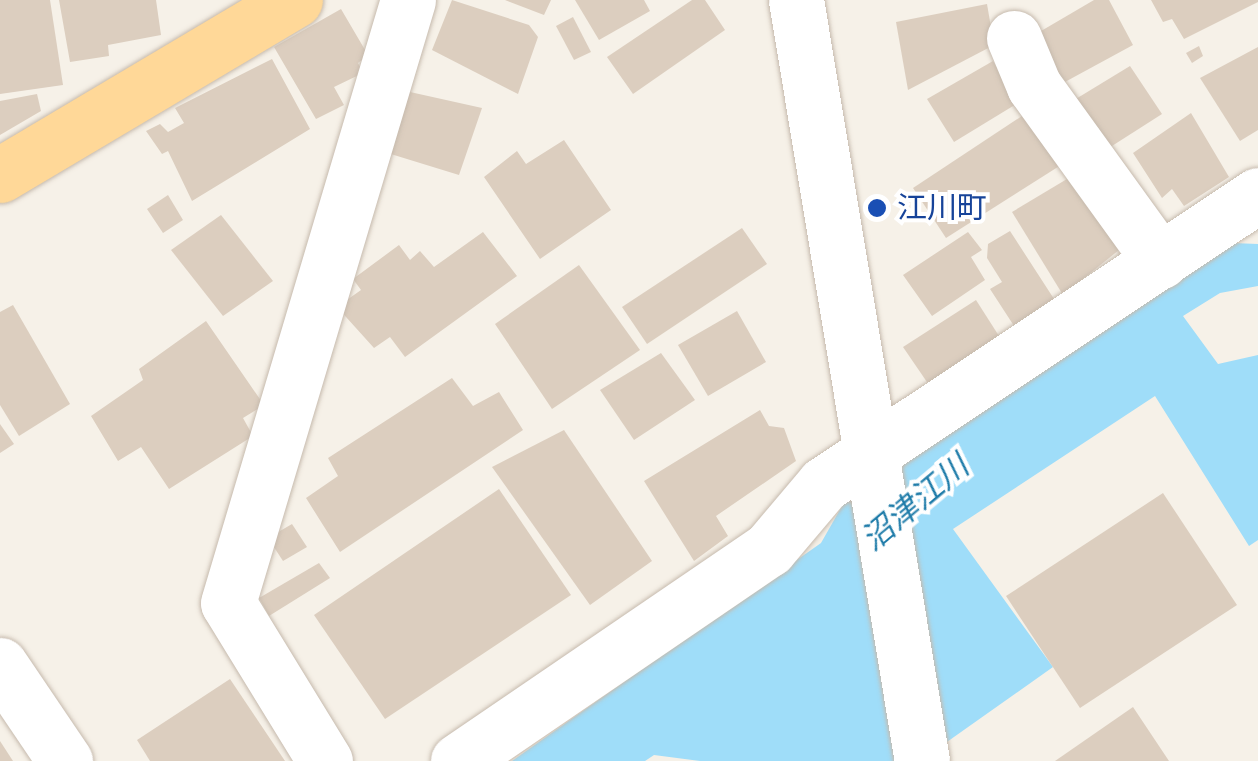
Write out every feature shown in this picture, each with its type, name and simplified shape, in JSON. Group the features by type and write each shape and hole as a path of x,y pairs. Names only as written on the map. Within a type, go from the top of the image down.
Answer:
{"main road":[{"path":"0,175 295,0"}],"street":[{"path":"325,761 228,604 408,0"},
{"path":"796,0 922,761"},
{"path":"1014,38 1018,62 1160,261"},
{"path":"458,761 769,550 824,484 1258,195"},
{"path":"0,665 65,761"}],"water":[{"name":"沼津江川","path":"1233,243 1258,244 1258,286 1220,293 1183,316 1218,364 1258,355 1258,540 1249,546 1155,396 953,529 1053,667 920,761 700,761 654,755 645,761 512,761 821,543 846,499"}],"building":[{"path":"0,0 50,0 63,85 0,94"},
{"path":"59,0 156,0 161,35 108,45 109,56 70,62"},
{"path":"452,0 529,25 538,37 518,94 432,50"},
{"path":"505,0 551,0 544,15"},
{"path":"575,0 644,0 650,11 599,40"},
{"path":"692,0 705,0 725,30 633,94 607,57"},
{"path":"1094,0 1109,0 1133,45 1052,89 1024,41"},
{"path":"1151,0 1258,2 1184,39 1172,19 1163,22"},
{"path":"987,4 994,45 908,90 896,22"},
{"path":"341,9 368,55 358,63 363,73 334,87 344,105 316,119 274,47"},
{"path":"573,17 591,52 574,60 556,26"},
{"path":"1199,46 1203,56 1192,63 1186,53"},
{"path":"1258,47 1258,130 1240,141 1200,78"},
{"path":"272,59 310,129 192,201 168,151 162,154 146,131 160,124 168,132 184,123 175,108"},
{"path":"993,61 1018,103 954,142 927,99"},
{"path":"1130,66 1162,114 1101,153 1061,108"},
{"path":"401,90 482,108 459,175 381,151"},
{"path":"37,94 41,111 0,135 0,101"},
{"path":"1028,112 1061,165 946,238 913,188"},
{"path":"1191,113 1229,177 1184,206 1172,189 1162,198 1133,153"},
{"path":"564,140 611,210 540,259 484,177 517,151 526,164"},
{"path":"1067,179 1119,250 1063,295 1012,212"},
{"path":"168,195 183,220 163,233 147,209"},
{"path":"221,215 273,281 223,316 171,250"},
{"path":"742,228 767,264 647,344 622,307"},
{"path":"1010,231 1056,302 1016,329 990,289 1002,282 987,258 988,244"},
{"path":"483,232 517,276 405,357 390,337 374,348 337,307 361,290 353,279 399,245 410,260 420,251 434,267"},
{"path":"968,232 982,250 971,257 985,280 932,316 903,275"},
{"path":"579,265 640,350 552,409 495,324"},
{"path":"976,300 999,336 929,385 903,347"},
{"path":"13,305 70,404 19,436 0,405 0,312"},
{"path":"737,311 766,362 708,396 678,345"},
{"path":"206,321 264,405 243,418 253,436 169,489 141,447 118,461 91,416 143,380 139,369"},
{"path":"661,353 695,400 634,440 600,390"},
{"path":"452,378 473,406 499,392 523,430 340,552 306,498 338,476 328,458"},
{"path":"760,410 769,426 784,428 796,461 716,516 728,536 694,561 644,481"},
{"path":"0,424 14,444 0,453"},
{"path":"564,430 652,561 590,605 492,467"},
{"path":"499,489 571,595 385,719 314,615"},
{"path":"1163,493 1237,605 1080,708 1006,596"},
{"path":"292,524 307,547 283,561 268,538"},
{"path":"319,563 330,578 269,616 259,598"},
{"path":"230,679 285,761 150,761 137,740"},
{"path":"1133,707 1169,761 1055,761"},
{"path":"0,741 13,761 0,761"}],"place":[{"name":"江川町","path":"877,208"}]}
